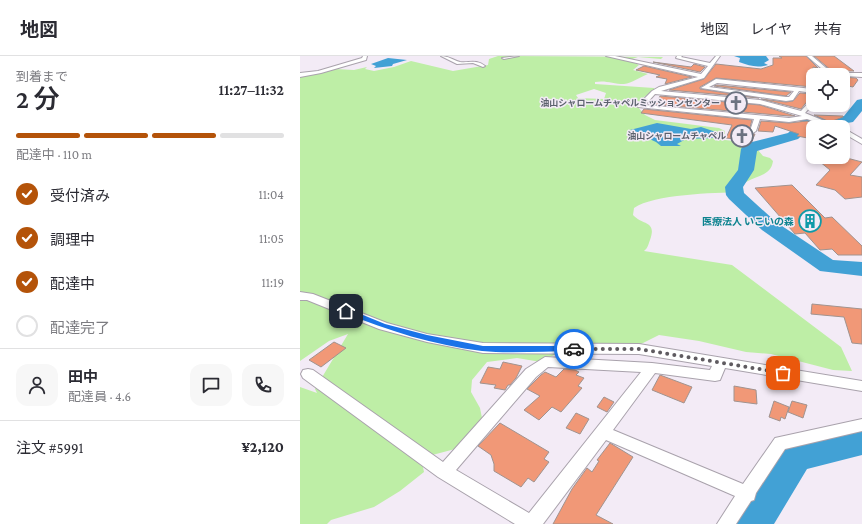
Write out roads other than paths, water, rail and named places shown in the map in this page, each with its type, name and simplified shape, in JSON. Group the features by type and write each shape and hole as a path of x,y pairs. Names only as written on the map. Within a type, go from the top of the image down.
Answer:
{"street":[{"path":"300,74 346,66 364,57 370,56"},
{"path":"445,58 458,56"},
{"path":"505,57 517,56"},
{"path":"608,56 702,76"},
{"path":"680,56 678,58 712,65"},
{"path":"698,62 705,56"},
{"path":"718,56 702,76 661,88 654,92 640,106 789,120 805,115 807,112"},
{"path":"809,56 823,68"},
{"path":"445,58 459,63 474,62 483,66"},
{"path":"850,75 862,75"},
{"path":"798,89 791,99 786,99 704,88 716,81 798,89 806,90"},
{"path":"654,92 760,102 805,115 815,120"},
{"path":"753,131 757,118"},
{"path":"850,134 862,142"},
{"path":"300,296 309,297 383,326 427,338 483,348 639,349 862,386"},
{"path":"444,472 530,373 545,362 652,368 714,376 720,362"},
{"path":"308,374 444,472 531,524 652,368"},
{"path":"726,524 748,494 780,443 862,425"},
{"path":"603,432 748,494"}],"water":[{"path":"734,56 766,56 769,60 764,63 768,65 754,66 739,62 740,58"},
{"path":"388,58 407,60 393,64 392,66 374,68 376,66 371,64"},
{"path":"657,123 691,129 701,127 719,133 713,138 686,139 677,144 681,146 661,146 656,142 630,130"}],"waterway":[{"path":"862,103 848,119 810,120 793,136 757,145 749,149 746,170 734,187 735,195 769,226 813,257 828,266 862,269"},
{"path":"752,524 796,457 862,441"}],"place":[{"name":"油山シャロームチャペルミッションセンター","path":"736,103"},
{"name":"油山シャロームチャペル","path":"742,136"},
{"name":"医療法人 いこいの森","path":"810,221"}]}
